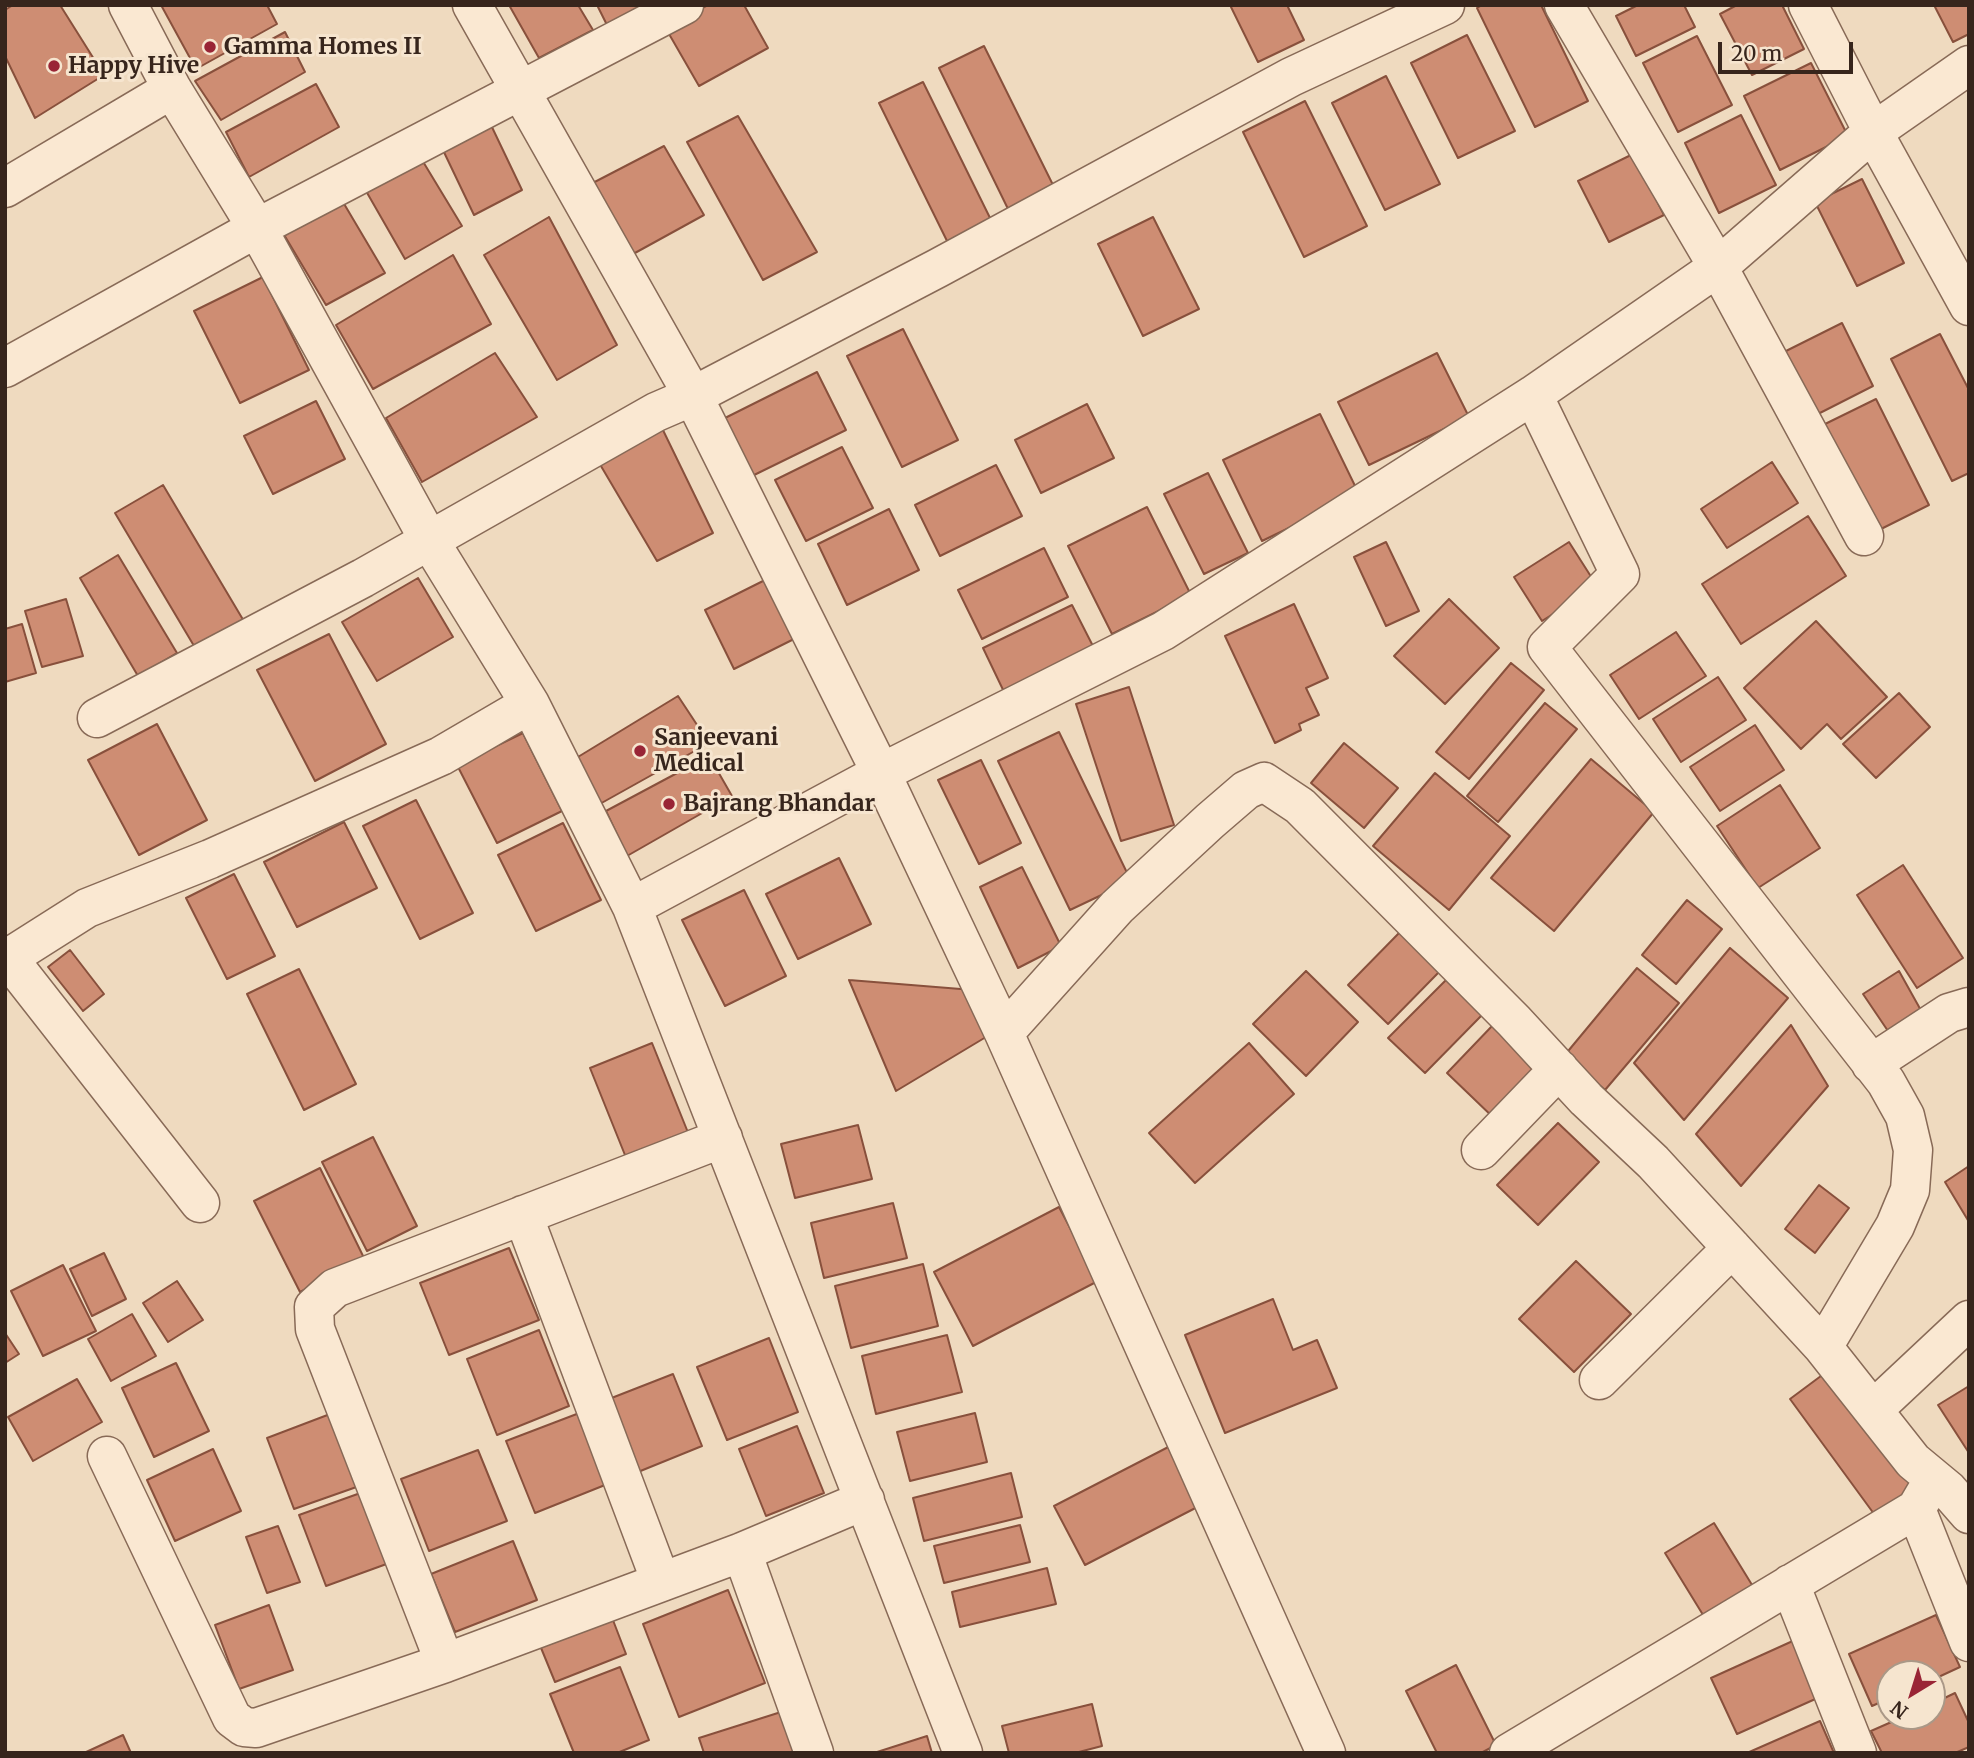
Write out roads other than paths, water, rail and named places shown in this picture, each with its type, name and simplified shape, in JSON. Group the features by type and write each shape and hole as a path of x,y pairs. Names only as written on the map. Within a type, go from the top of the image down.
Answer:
{"street":[{"path":"128,5 172,89 257,228 429,540 530,704 632,908 963,1753"},
{"path":"472,5 693,396 881,773 1004,1032 1326,1753"},
{"path":"5,368 257,228 684,5"},
{"path":"97,718 363,578 656,412 693,396 1291,77 1445,5"},
{"path":"1564,5 1718,267 1864,536"},
{"path":"1808,5 1873,132 1969,306"},
{"path":"632,908 881,773 1163,631 1533,396 1718,267 1873,132 1969,65"},
{"path":"5,188 172,89"},
{"path":"1533,396 1620,574 1547,647 1871,1064 1905,1116 1913,1150 1910,1190 1895,1226 1823,1347"},
{"path":"200,1203 6,959 87,908 210,859 441,756 530,704"},
{"path":"1004,1032 1117,908 1210,821 1247,790 1264,782 1300,806 1653,1161 1823,1347 1913,1461 1969,1642"},
{"path":"1871,1064 1949,1013 1969,1007"},
{"path":"1481,1150 1559,1069"},
{"path":"445,1663 314,1329 314,1307 335,1289 723,1138"},
{"path":"523,1216 661,1582"},
{"path":"1599,1380 1732,1248"},
{"path":"1873,1410 1969,1320"},
{"path":"107,1456 232,1718 244,1727 256,1728 445,1663 743,1552 865,1500"},
{"path":"1509,1753 1790,1584 1924,1495 1948,1490 1969,1514"},
{"path":"743,1552 814,1753"},
{"path":"1790,1584 1857,1753"}],"place":[{"name":"Gamma Homes II","path":"210,47"},
{"name":"Happy Hive","path":"54,66"},
{"name":"Sanjeevani Medical","path":"640,751"},
{"name":"Bajrang Bhandar","path":"669,804"}]}
